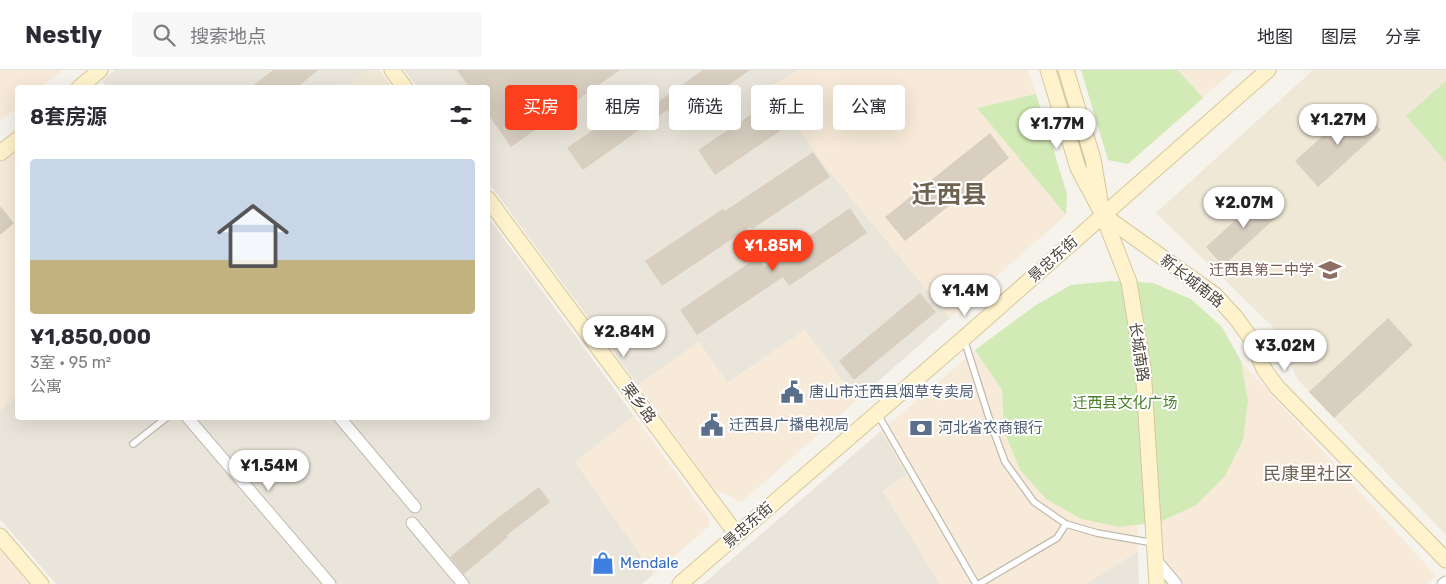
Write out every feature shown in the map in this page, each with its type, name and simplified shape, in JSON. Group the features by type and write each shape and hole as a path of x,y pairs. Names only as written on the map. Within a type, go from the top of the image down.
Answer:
{"street":[{"path":"82,85 100,70"},
{"path":"392,70 403,85"},
{"path":"1048,70 1078,168 1102,215"},
{"path":"1066,70 1093,158 1102,215"},
{"name":"景忠东街","path":"680,584 964,338 1268,70"},
{"path":"0,153 15,141"},
{"name":"栗乡路","path":"490,202 737,535"},
{"name":"长城南路","path":"1102,215 1129,282 1143,368 1156,584"},
{"name":"新长城南路","path":"1102,215 1215,295 1236,318 1252,340 1264,369 1277,387 1446,560"},
{"path":"190,420 330,584"},
{"path":"342,420 415,508"},
{"path":"412,523 463,584"},
{"path":"0,536 41,584"},
{"path":"1155,559 1176,584"}],"lane":[{"path":"964,338 1005,462 1034,502 1066,524 1097,533 1154,543"},
{"path":"877,413 977,584 1057,538 1066,524"},
{"path":"132,444 163,420"}],"shaded area":[{"path":"0,70 62,70 43,85 15,85 15,109 0,121"},
{"path":"115,70 368,70 349,85 105,85 102,81"},
{"path":"368,70 379,70 390,85 348,85"},
{"path":"404,70 798,70 773,85 751,85 751,130 800,130 826,167 950,318 857,400 805,330 727,383 699,342 638,385 490,185 490,85 415,85"},
{"path":"798,70 1028,70 1036,94 977,108 1066,215 950,318 826,167 800,130 823,130 823,85 775,85"},
{"path":"1179,70 1234,70 1203,98"},
{"name":"迁西县第二中学","path":"1313,70 1446,70 1446,535 1298,380 1273,327 1156,213"},
{"path":"15,152 15,397 0,410 0,164"},
{"path":"490,220 634,416 575,462 654,574 642,584 56,584 0,519 0,410 15,397 15,420 490,420"},
{"path":"805,330 857,400 742,502 715,490 638,385 699,342 728,383"},
{"path":"975,350 1002,390 1004,431 1020,470 1046,499 1120,527 1137,525 1138,551 1086,584 940,584 883,491 907,475 881,431"},
{"path":"1241,361 1436,576 1426,584 1184,584 1162,559 1160,522 1196,504 1225,476 1243,440 1248,401"},
{"path":"634,416 710,519 708,527 654,574 575,462"},
{"path":"881,431 907,475 883,491 940,584 703,584"},
{"path":"3,548 33,584 0,584 0,550"},
{"path":"1138,551 1139,584 1086,584"}],"green space":[{"path":"1081,70 1178,70 1203,98 1128,164 1108,160"},
{"path":"1446,81 1446,162 1406,116"},
{"path":"1036,94 1067,194 1066,215 977,108"},
{"name":"迁西县文化广场","path":"1111,281 1153,283 1191,299 1222,327 1241,361 1248,401 1243,440 1225,476 1196,505 1160,522 1120,527 1081,519 1046,499 1020,470 1004,431 1002,390 975,350 1036,305 1071,285"}],"building":[{"path":"273,70 318,70 300,85 254,85"},
{"path":"457,70 620,70 599,85 587,85 587,93 577,100 577,85 505,85 505,130 535,130 511,147 490,117 490,85 468,85"},
{"path":"703,70 750,70 729,85 682,85"},
{"path":"669,94 669,113 667,110 659,116 659,101"},
{"path":"1358,104 1381,130 1318,187 1295,161"},
{"path":"751,115 751,130 782,130 715,175 698,150 728,130 741,130 741,121"},
{"path":"593,130 639,130 583,170 567,148"},
{"path":"990,133 1009,158 905,241 885,217"},
{"path":"813,152 830,177 752,229 750,227 662,286 645,261 723,209 725,211"},
{"path":"1265,193 1283,211 1223,266 1206,247"},
{"path":"0,206 14,223 0,235"},
{"path":"850,208 867,233 789,286 783,277 697,335 680,310 758,257 764,267"},
{"path":"920,293 936,312 854,380 839,361"},
{"path":"1388,318 1413,345 1334,418 1309,392"},
{"path":"539,487 550,502 507,535 508,537 464,574 450,557"}],"place":[{"name":"迁西县第二中学","path":"1330,270"},
{"name":"唐山市迁西县烟草专卖局","path":"792,392"},
{"name":"迁西县广播电视局","path":"712,425"},
{"name":"河北省农商银行","path":"921,428"},
{"name":"Mendale","path":"603,563"}],"district":[{"name":"迁西县","path":"949,194"},
{"name":"民康里社区","path":"1308,474"}]}
